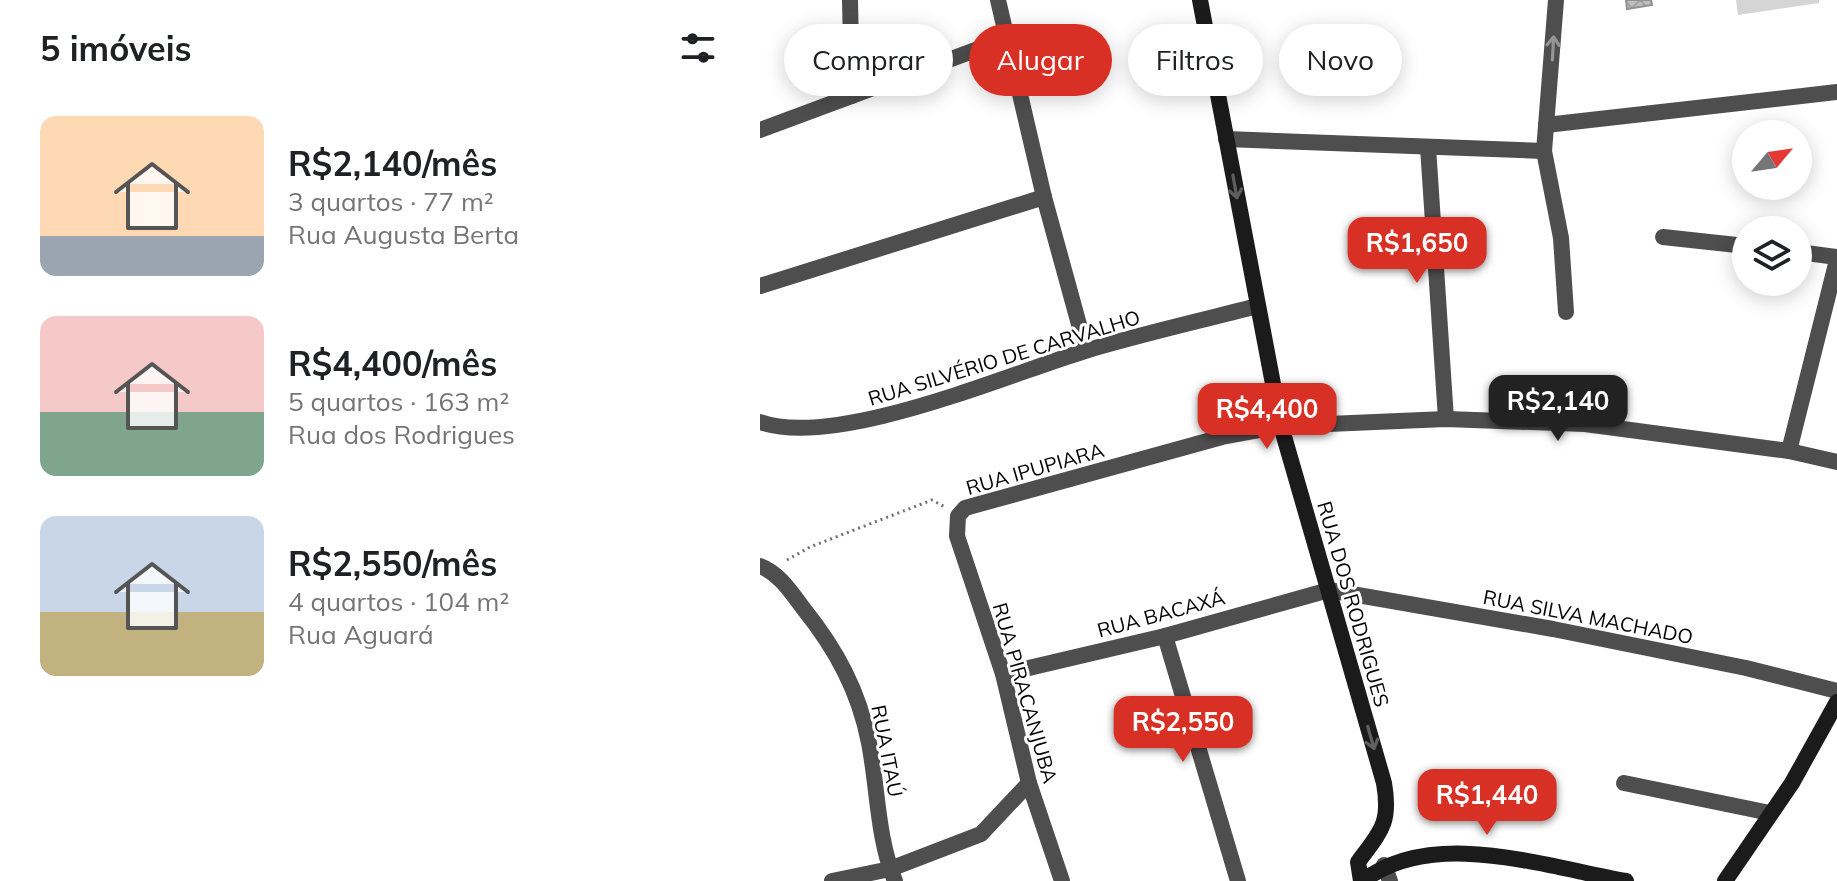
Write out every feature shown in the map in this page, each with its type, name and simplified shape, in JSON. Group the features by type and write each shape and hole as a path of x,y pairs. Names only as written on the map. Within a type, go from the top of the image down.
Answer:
{"street":[{"path":"850,0 850,24"},
{"path":"998,0 1002,24"},
{"name":"RUA DOS RODRIGUES","path":"1200,0 1281,426 1387,802 1386,820 1379,837 1358,862 1362,881"},
{"path":"1556,0 1544,151 1561,238 1566,312"},
{"path":"1546,125 1837,92"},
{"path":"760,130 852,96"},
{"path":"1019,96 1086,350"},
{"path":"1226,139 1544,151"},
{"path":"1428,147 1446,419"},
{"path":"760,286 1044,197"},
{"path":"1663,237 1732,244"},
{"path":"1789,451 1837,258 1812,254"},
{"name":"RUA SILVÉRIO DE CARVALHO","path":"760,422 804,428 865,421 1086,350 1257,306"},
{"name":"RUA IPUPIARA","path":"958,516 975,504 1222,437 1281,426 1446,419 1585,424 1789,451 1837,462"},
{"name":"RUA PIRACANJUBA","path":"958,516 957,536 1003,674 1029,783 1062,881"},
{"name":"RUA ITAÚ","path":"763,565 825,637 848,675 869,745 892,875"},
{"name":"RUA BACAXÁ","path":"1003,674 1165,636 1329,590"},
{"name":"RUA SILVA MACHADO","path":"1329,590 1598,638 1746,668 1837,691"},
{"path":"1165,636 1238,881"},
{"path":"1725,881 1792,783 1837,702"},
{"path":"832,881 892,875 981,834 1007,811 1029,783"},
{"path":"1624,783 1770,813"},
{"path":"1362,881 1429,854 1459,853 1626,881"}],"path":[{"name":"RUA IPUPIARA","path":"763,565 932,500 958,516"}],"shaded area":[{"path":"1736,0 1819,0 1819,3 1738,15"}],"building":[{"path":"1626,0 1651,0 1652,5 1627,9"}]}
